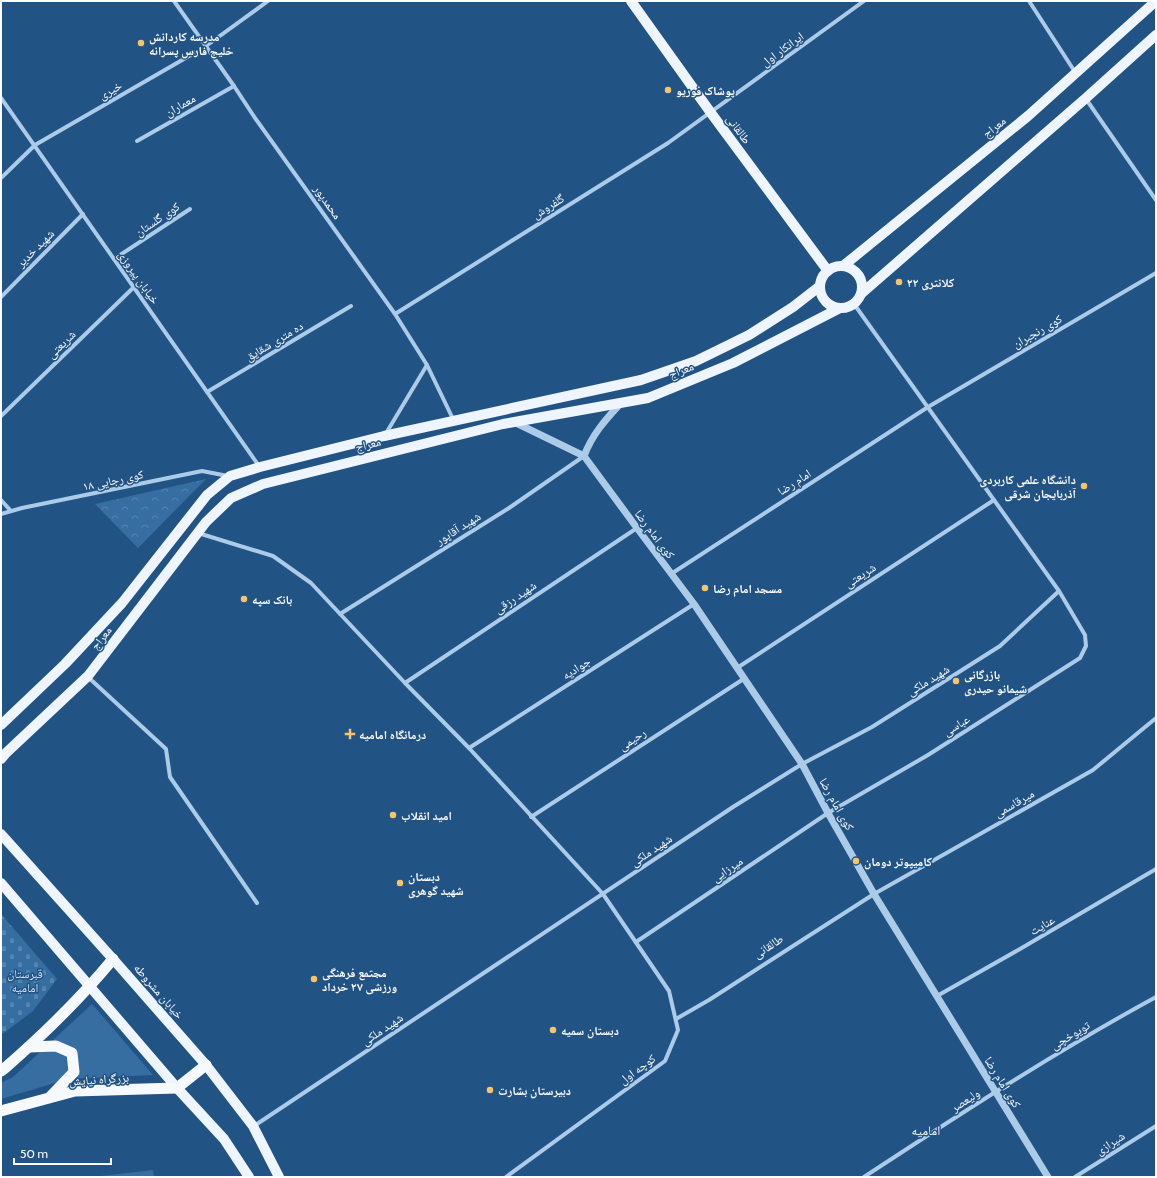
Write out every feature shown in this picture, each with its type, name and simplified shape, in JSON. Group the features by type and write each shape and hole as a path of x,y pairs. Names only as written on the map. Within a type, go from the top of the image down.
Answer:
{"highway":[{"path":"1,1070 29,1047 90,987 113,959"},
{"path":"29,1047 56,1046 72,1053 74,1072 49,1098"},
{"path":"177,1088 206,1065"},
{"name":"بزرگراه نیایش","path":"1,1110 74,1092 177,1088"}],"main road":[{"name":"طالقانی","path":"631,1 711,113 828,271"},
{"name":"معراج","path":"843,266 1028,116 1156,1"},
{"path":"862,293 860,278 856,272 850,268 838,266 828,271 821,280 821,293 828,304 834,307 847,308 854,304 862,293 1156,35"},
{"name":"معراج","path":"1,725 65,664 122,603 207,495 230,476 384,436 641,380 696,361 749,335 793,307 820,286"},
{"name":"معراج","path":"3,753 88,676 206,522 231,498 263,484 514,422 648,398 733,363 840,308"},
{"name":"خیابان مشروطه","path":"1,834 206,1065 253,1126 280,1177"},
{"path":"1,883 177,1088 224,1139 249,1177"}],"street":[{"name":"محمدپور","path":"174,1 255,118 395,314 427,365 454,420"},
{"path":"206,46 268,1"},
{"name":"ایرانکار اول","path":"711,113 864,1"},
{"path":"1030,1 1076,72"},
{"name":"خیری","path":"1,178 35,145 196,52"},
{"name":"معماران","path":"137,141 234,86"},
{"name":"خیابان پیروزی","path":"1,98 260,467"},
{"path":"1086,98 1156,200"},
{"name":"گلفروش","path":"395,314 668,143 711,113"},
{"name":"کوی گلستان","path":"114,259 190,209"},
{"name":"شهید خدیر","path":"1,297 83,214"},
{"name":"کوی رنجبران","path":"928,407 1156,273"},
{"name":"شریعتی","path":"1,416 134,287"},
{"path":"854,304 1059,591"},
{"name":"ده متری شقایق","path":"207,392 351,306"},
{"path":"384,436 427,365"},
{"path":"514,422 584,456 589,443 602,424 620,403"},
{"name":"امام رضا","path":"671,574 928,407"},
{"name":"کوی امام رضا","path":"584,456 694,604 802,764 874,894 1048,1177"},
{"name":"شهید آقاپور","path":"340,614 509,508 584,456"},
{"name":"کوی رجایی ۱۸","path":"1,514 22,508 202,471 230,476"},
{"path":"1,500 11,511"},
{"name":"شریعتی","path":"737,668 994,500"},
{"name":"شهید رزقی","path":"405,683 637,528"},
{"name":"کوچه اول","path":"198,533 273,556 311,583 405,683 469,748 603,894 669,990 678,1030 665,1060 506,1177"},
{"name":"عباسی","path":"828,813 928,755 1080,658 1086,646 1085,635 1059,591"},
{"name":"شهید ملکی","path":"253,1126 733,807 802,764 872,727 1000,646 1059,591"},
{"name":"جوادیه","path":"469,748 694,604"},
{"path":"88,676 166,749 170,777 257,903"},
{"name":"رحیمی","path":"531,817 745,678"},
{"name":"میرقاسمی","path":"874,894 1093,770 1156,718"},
{"name":"میرزایی","path":"636,942 828,813"},
{"name":"عنایت","path":"937,996 1156,869"},
{"name":"طالقانی","path":"676,1019 709,1000 874,894"},
{"name":"تویوخچی","path":"996,1092 1066,1048 1156,997"},
{"name":"ولیعصر","path":"864,1177 996,1092"},
{"name":"شیرازی","path":"1075,1177 1156,1126"}],"green space":[{"path":"206,479 138,548 95,504"},
{"name":"قبرستان امامیه","path":"1,914 57,979 33,1011 1,1035"},
{"path":"92,1004 153,1075 68,1079 1,1099 1,1083 13,1077"},
{"path":"153,1170 154,1177 92,1177"}],"place":[{"name":"مدرسه کاردانش خلیج فارس پسرانه","path":"141,43"},
{"name":"پوشاک فوریو","path":"668,90"},
{"name":"کلانتری ٢٢","path":"899,282"},
{"name":"دانشگاه علمی کاربردی آذربایجان شرقی","path":"1084,486"},
{"name":"مسجد امام رضا","path":"705,588"},
{"name":"بانک سپه","path":"244,599"},
{"name":"بازرگانی شیمانو حیدری","path":"956,681"},
{"name":"درمانگاه امامیه","path":"350,734"},
{"name":"امید انقلاب","path":"393,815"},
{"name":"کامیپوتر دومان","path":"856,861"},
{"name":"دبستان شهید گوهری","path":"400,883"},
{"name":"مجتمع فرهنگی ورزشی ۲۷ خرداد","path":"314,979"},
{"name":"دبستان سمیه","path":"553,1030"},
{"name":"دبیرستان بشارت","path":"490,1090"}],"district":[{"name":"امامیه","path":"926,1130"}]}
